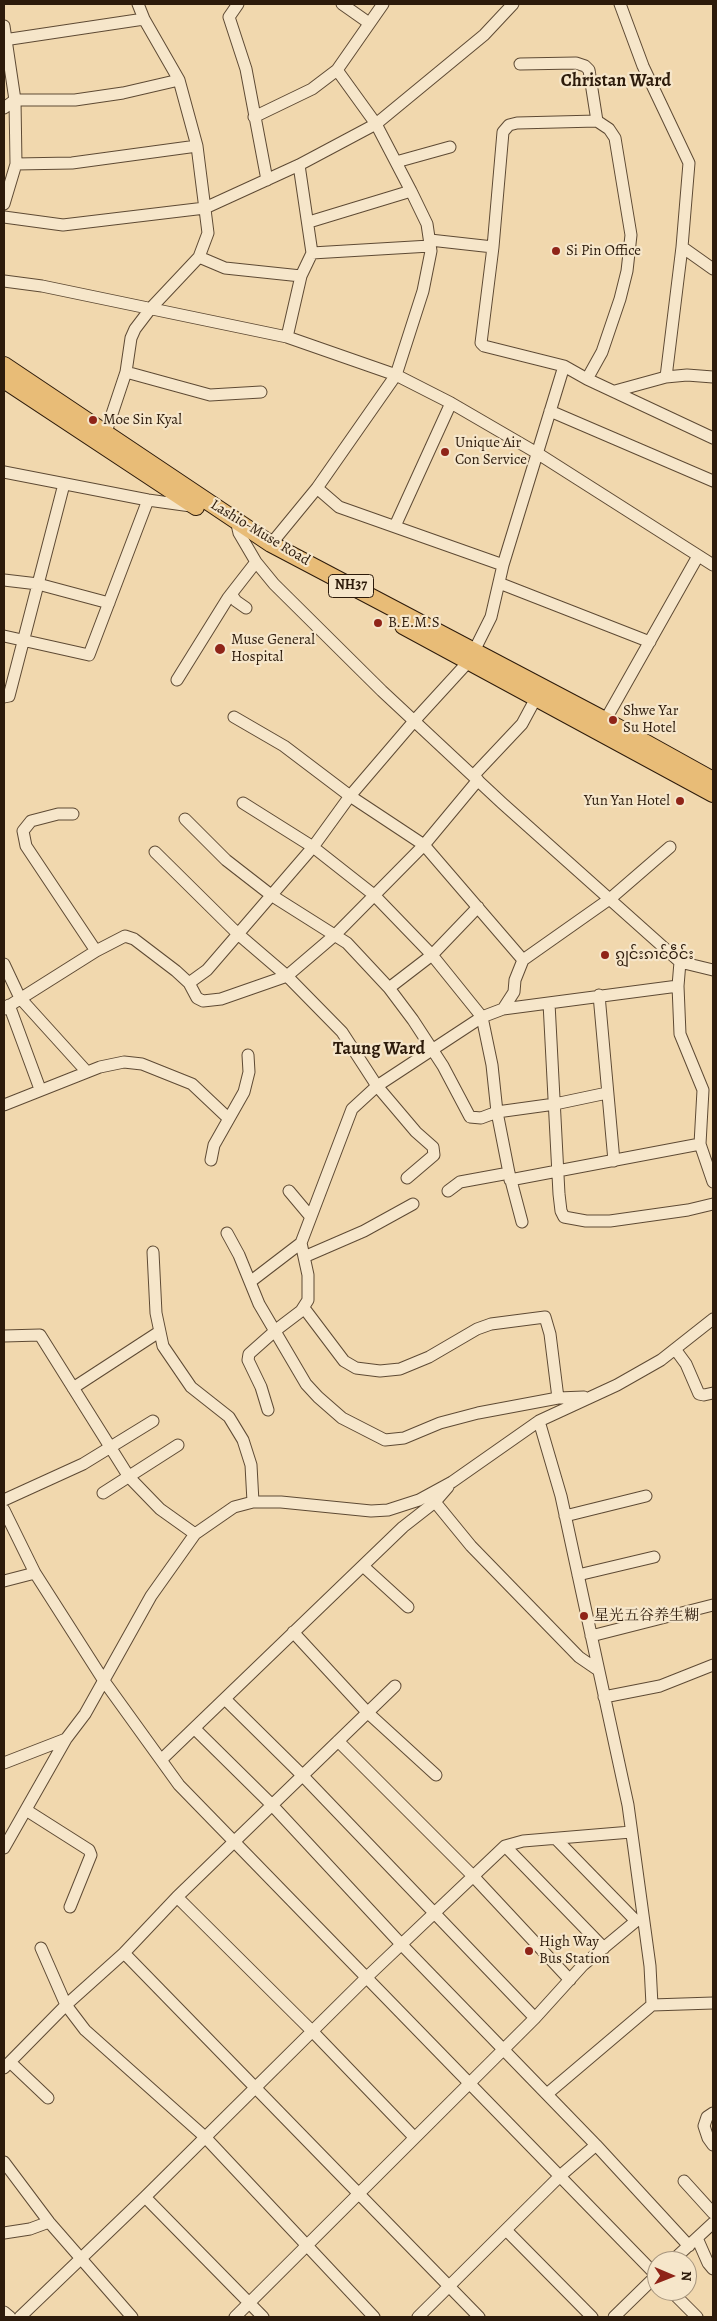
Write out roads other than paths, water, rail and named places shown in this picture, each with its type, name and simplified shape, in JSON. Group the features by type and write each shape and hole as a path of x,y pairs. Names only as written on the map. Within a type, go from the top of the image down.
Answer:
{"highway":[{"name":"Lashio-Muse Road","path":"4,365 194,506 272,544 602,726 713,780"},
{"name":"Lashio-Muse Road","path":"4,380 214,506 265,553 472,656 536,698 602,726 713,794"}],"street":[{"path":"103,438 126,372 131,338 135,329 198,257 205,246 208,233 197,146 179,80 144,19 138,4"},
{"path":"238,4 229,17 244,61 267,180"},
{"path":"342,4 369,23"},
{"path":"254,117 312,89 337,70 383,4"},
{"path":"4,218 64,225 205,208 299,165 376,124 484,35 513,4"},
{"path":"620,4 643,66 689,163 682,247 666,377"},
{"path":"4,40 144,19"},
{"path":"4,26 4,40 15,100 16,164 4,204"},
{"path":"520,64 576,64 585,66 589,70 597,121"},
{"path":"272,544 316,488 396,375 424,291 430,243 427,224 376,124 337,70"},
{"path":"4,108 15,100 75,100 123,93 179,80"},
{"path":"587,379 602,352 620,299 627,271 631,235 615,138 613,132 597,121 517,123 509,125 503,132 493,248 481,343 484,346 564,366 587,379 713,438"},
{"path":"16,164 72,163 197,146"},
{"path":"396,162 450,147"},
{"path":"287,337 301,276 312,253 309,222 299,165"},
{"path":"309,222 411,190"},
{"path":"312,253 430,243 493,248"},
{"path":"682,247 713,269"},
{"path":"198,257 225,268 301,276"},
{"path":"4,282 42,286 287,337 396,375 451,403 537,453 698,556 713,563"},
{"path":"189,983 207,970 313,847 350,796 472,656 491,617 503,565 564,366"},
{"path":"126,372 210,395 261,392"},
{"path":"614,391 666,377 687,375 713,377"},
{"path":"395,526 451,403"},
{"path":"550,411 713,480"},
{"path":"7,474 148,500 194,506 214,506"},
{"path":"4,697 10,696 64,484"},
{"path":"316,488 339,507 503,565"},
{"path":"4,636 89,655 148,500"},
{"path":"237,527 256,562 274,584 476,778 680,962 713,970"},
{"path":"602,726 698,556"},
{"path":"177,680 231,594 256,562"},
{"path":"4,580 38,584 109,603"},
{"path":"499,583 650,642"},
{"path":"231,594 236,601 246,608"},
{"path":"40,1089 6,1007 96,950 125,936 134,939 189,983 197,998 208,1001 221,999 287,976 335,935 424,846 476,778 522,724 536,698"},
{"path":"234,717 284,746 350,796 424,846 523,960"},
{"path":"243,803 313,847 374,895 432,955 482,1017 492,1065 497,1112 510,1177 522,1222"},
{"path":"73,814 58,814 31,821 24,831 26,846 96,950"},
{"path":"185,819 226,860 271,895 347,943 389,988 413,1020 443,1066 470,1117 481,1118 497,1112 555,1104 607,1093"},
{"path":"503,1009 514,992 515,980 523,960 611,898 670,847"},
{"path":"155,852 238,934 287,976 342,1032 377,1086 434,1151 434,1155 407,1178"},
{"path":"389,988 432,955 478,907"},
{"path":"680,962 678,986 680,1034 708,1089 700,1144 713,1182"},
{"path":"4,964 20,998 87,1072"},
{"path":"268,1410 261,1387 248,1360 251,1352 304,1308 309,1291 301,1243 352,1109 377,1086 482,1017 503,1009 599,994 678,986"},
{"path":"599,994 614,1161"},
{"path":"548,1003 558,1171 561,1211 564,1217 571,1220 610,1221 680,1211 713,1204"},
{"path":"211,1160 214,1146 244,1092 249,1072 248,1055"},
{"path":"4,1105 40,1089 87,1072 124,1062 142,1064 192,1084 228,1118"},
{"path":"448,1191 460,1182 558,1171 700,1144"},
{"path":"289,1191 310,1216"},
{"path":"304,1257 364,1230 413,1204"},
{"path":"227,1233 259,1304 306,1384 342,1418 385,1440 404,1438 440,1423 478,1413 558,1398 593,1396"},
{"path":"250,1282 301,1243"},
{"path":"153,1252 159,1332 164,1346 192,1387 229,1418 243,1440 251,1465 253,1502"},
{"path":"304,1308 344,1360 356,1368 380,1371 400,1369 422,1360 491,1324 545,1317 550,1334 558,1398"},
{"path":"4,1848 66,1739 104,1681 151,1596 195,1534 234,1507 253,1502 388,1510 418,1500 452,1482 539,1420 593,1396 661,1360 713,1319"},
{"path":"73,1388 159,1332"},
{"path":"4,1336 40,1335 129,1477 160,1509 195,1534"},
{"path":"675,1349 686,1364 699,1394 713,1393"},
{"path":"152,1420 83,1464 4,1509 35,1573 104,1681 179,1785 368,1976 647,2266"},
{"path":"539,1420 565,1516 628,1805 639,1920 650,1966 652,2005"},
{"path":"103,1493 178,1444"},
{"path":"161,1760 226,1700 293,1632 403,1527 435,1502 452,1482"},
{"path":"565,1516 646,1496"},
{"path":"435,1502 471,1546 579,1657 598,1670"},
{"path":"578,1575 654,1557"},
{"path":"363,1566 408,1607"},
{"path":"4,1581 35,1573"},
{"path":"591,1636 713,1605"},
{"path":"293,1632 367,1712 436,1775"},
{"path":"604,1697 660,1686 713,1665"},
{"path":"48,2098 7,2065 66,2005 124,1953 177,1897 302,1774 395,1686"},
{"path":"226,1700 302,1774 535,2018"},
{"path":"194,1728 272,1805 401,1944 693,2242 713,2269"},
{"path":"4,1763 66,1739"},
{"path":"338,1741 473,1876 570,1980"},
{"path":"26,1810 89,1850 91,1855 70,1907"},
{"path":"20,2317 145,2197 368,1976 505,1846 522,1841 631,1832"},
{"path":"556,1838 639,1920"},
{"path":"505,1846 604,1948"},
{"path":"177,1897 313,2032 414,2137"},
{"path":"235,2317 535,2018 570,1980 604,1948 639,1920"},
{"path":"41,1948 66,2005 85,2030 205,2137 374,2317"},
{"path":"124,1953 479,2317"},
{"path":"547,2094 652,2005 713,2003"},
{"path":"713,2113 707,2117 704,2126 708,2138 713,2145"},
{"path":"418,2317 560,2176 596,2145"},
{"path":"4,2162 80,2260 132,2317"},
{"path":"684,2181 713,2213"},
{"path":"145,2197 263,2317"},
{"path":"4,2232 30,2229 49,2222"},
{"path":"683,2251 713,2223"},
{"path":"506,2230 592,2317"},
{"path":"614,2317 647,2286"},
{"path":"682,2301 697,2317"},
{"path":"4,2312 10,2317"}],"place":[{"name":"Si Pin Office","path":"556,251"},
{"name":"Moe Sin Kyal","path":"93,420"},
{"name":"Unique Air Con Service","path":"445,452"},
{"name":"B.E.M.S","path":"378,623"},
{"name":"Muse General Hospital","path":"220,649"},
{"name":"Shwe Yar Su Hotel","path":"613,720"},
{"name":"Yun Yan Hotel","path":"680,801"},
{"name":"ၵျွင်းၵၢင်ဝဵင်း","path":"605,955"},
{"name":"星光五谷养生糊","path":"584,1616"},
{"name":"High Way Bus Station","path":"529,1951"}],"district":[{"name":"Christan Ward","path":"616,82"},
{"name":"Taung Ward","path":"379,1050"}]}
